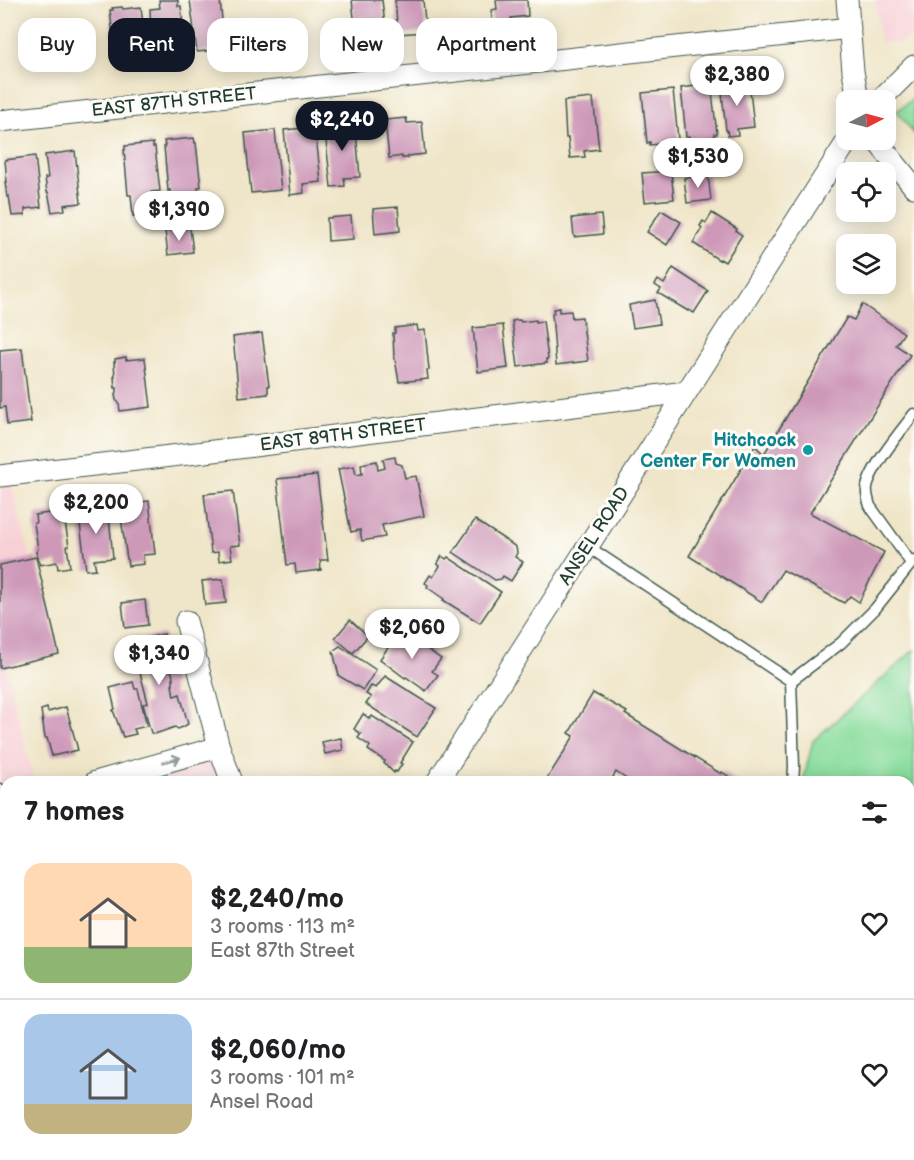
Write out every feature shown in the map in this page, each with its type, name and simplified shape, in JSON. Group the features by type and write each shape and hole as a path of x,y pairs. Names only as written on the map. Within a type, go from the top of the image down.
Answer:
{"street":[{"path":"847,0 857,90"},
{"name":"EAST 87TH STREET","path":"0,121 850,28"},
{"path":"890,90 914,66"},
{"name":"ANSEL ROAD","path":"441,776 842,150"},
{"path":"884,150 914,188"},
{"name":"EAST 89TH STREET","path":"0,476 686,392"},
{"path":"186,621 219,747 230,776"},
{"path":"116,776 219,747"}],"lane":[{"path":"791,681 841,643 881,602 912,562 870,506 867,486 873,470 914,414"},
{"path":"587,546 791,681"},
{"path":"791,681 793,776"}],"shaded area":[{"path":"875,0 914,0 914,32 901,43 880,42"},
{"path":"9,475 54,649 5,664 33,776 0,776 0,476"},
{"path":"219,747 230,776 116,776"}],"green space":[{"path":"914,98 914,134 897,111"},
{"path":"914,650 914,776 804,776 813,741"}],"building":[{"path":"159,0 178,0 182,18 150,18 150,9 160,8"},
{"path":"190,0 220,0 222,18 207,18 207,51 197,52 195,18 192,18"},
{"path":"352,0 382,0 384,18 354,18"},
{"path":"395,0 423,0 425,18 416,18 416,33 404,34 404,18 397,18"},
{"path":"496,0 527,0 528,16 492,18 491,10 497,9"},
{"path":"141,7 142,18 111,18 112,8"},
{"path":"749,81 754,127 737,129 738,135 728,136 721,84"},
{"path":"711,84 717,134 714,134 715,144 701,146 700,138 686,137 681,88"},
{"path":"673,90 679,148 676,148 677,159 666,160 665,149 659,150 658,144 647,143 642,93"},
{"path":"593,98 599,149 584,151 585,157 570,158 568,138 566,138 564,101"},
{"path":"406,118 407,123 422,122 425,154 408,156 408,158 402,158 402,156 389,158 385,120"},
{"path":"355,120 360,177 344,178 345,186 331,187 324,123"},
{"path":"315,127 321,182 303,184 304,193 290,195 284,130"},
{"path":"275,130 281,190 251,193 245,133"},
{"path":"194,138 201,187 198,187 199,196 171,198 170,190 168,191 164,141"},
{"path":"153,143 160,191 151,192 153,214 133,216 131,195 128,195 125,146"},
{"path":"75,151 81,203 64,205 65,210 52,212 45,178 48,178 45,155"},
{"path":"35,156 41,207 25,209 25,215 12,216 5,182 7,182 5,160"},
{"path":"671,171 674,199 645,202 642,173"},
{"path":"708,175 711,200 687,203 684,178"},
{"path":"398,207 400,231 375,234 373,209"},
{"path":"661,210 681,222 667,245 647,232"},
{"path":"712,213 737,229 736,231 742,235 725,262 693,243 702,228 700,226 703,221 706,223"},
{"path":"601,215 603,234 574,237 572,218"},
{"path":"351,216 353,239 328,241 327,218"},
{"path":"190,228 193,252 168,255 165,231"},
{"path":"673,268 708,291 694,313 658,293 661,289 655,285 658,280 664,284"},
{"path":"655,300 659,324 633,328 629,305"},
{"name":"Hitchcock Center For Women","path":"862,304 904,333 896,345 910,355 810,513 884,552 859,602 850,596 844,603 783,570 762,602 689,556 755,446 764,454 847,317 854,320"},
{"path":"559,308 559,312 571,311 572,318 582,317 588,361 556,365 552,313 554,313 553,309"},
{"path":"520,320 521,322 543,321 547,363 518,367 512,321"},
{"path":"417,325 418,331 425,330 428,379 399,382 394,359 393,333 395,333 395,328"},
{"path":"503,325 508,368 478,372 473,328"},
{"path":"262,333 268,394 239,397 233,337"},
{"path":"22,348 31,422 7,425 5,407 0,408 0,350"},
{"path":"126,357 126,360 145,358 151,407 120,411 115,395 117,388 115,388 114,362 115,359"},
{"path":"395,457 396,463 402,465 405,478 416,476 424,516 382,525 385,537 362,541 360,530 351,532 338,469 354,466 356,475 362,474 361,464 377,461 378,470 385,468 383,459"},
{"path":"317,475 328,560 320,560 321,570 296,573 295,564 287,565 277,479"},
{"path":"233,491 240,545 230,546 232,559 219,561 218,552 211,553 204,494"},
{"path":"149,501 155,554 143,555 144,564 128,566 119,504"},
{"path":"108,506 113,558 94,560 96,569 86,570 78,509"},
{"path":"63,511 70,567 58,569 57,562 40,565 36,552 38,549 35,515"},
{"path":"475,520 516,547 515,557 523,562 511,581 503,576 495,580 453,552"},
{"path":"442,556 446,559 448,557 501,592 480,623 427,587 425,583 430,575 433,577 440,566 437,564"},
{"path":"36,557 59,654 0,668 0,565"},
{"path":"223,579 226,603 205,605 202,581"},
{"path":"145,600 148,625 125,628 122,603"},
{"path":"350,620 368,636 353,653 335,638"},
{"path":"400,630 441,659 432,671 438,675 426,691 380,659"},
{"path":"164,634 166,642 162,645 172,672 174,696 180,694 188,724 178,729 175,727 155,734 151,733 143,704 148,703 132,642"},
{"path":"340,646 376,670 363,690 339,676 333,651"},
{"path":"385,676 436,708 417,737 366,704 371,697 366,694 371,686 376,688"},
{"path":"133,682 135,689 138,689 147,726 134,729 136,734 123,737 113,710 115,709 110,688"},
{"path":"593,693 627,712 625,714 721,774 722,772 728,776 622,776 616,772 614,776 549,776 574,736 569,733"},
{"path":"66,707 78,750 52,756 47,738 45,738 41,710 47,708 48,712"},
{"path":"363,714 370,719 372,716 413,742 397,772 394,773 384,763 385,761 368,750 370,746 358,738 361,734 354,729"},
{"path":"341,738 343,750 325,754 322,742"}],"place":[{"name":"Hitchcock Center For Women","path":"808,450"}]}
